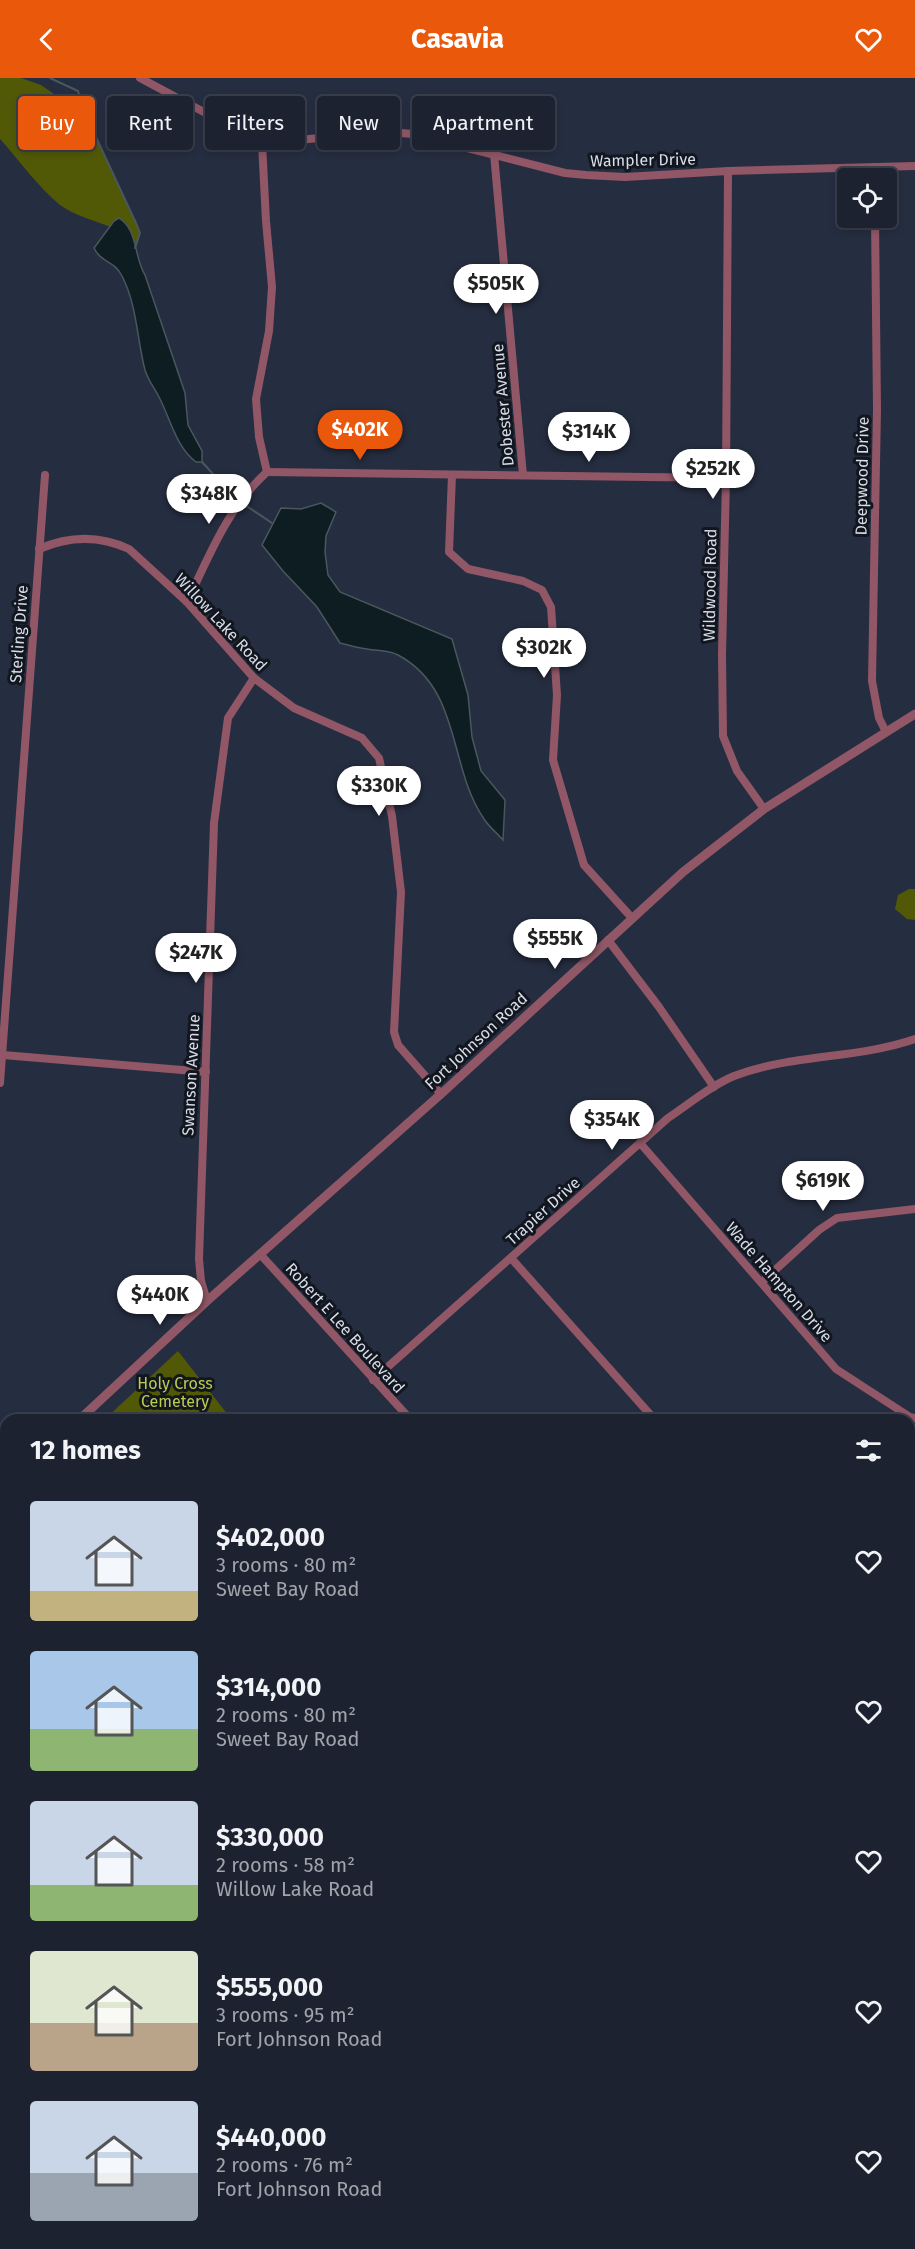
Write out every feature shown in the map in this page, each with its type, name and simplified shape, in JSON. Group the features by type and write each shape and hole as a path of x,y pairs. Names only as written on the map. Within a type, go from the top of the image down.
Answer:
{"street":[{"path":"140,78 205,113"},
{"name":"Wampler Drive","path":"305,139 390,132 412,134 565,173 624,177 728,171 915,166"},
{"path":"262,150 272,287 269,331 256,399 259,437 267,472"},
{"name":"Dobester Avenue","path":"494,154 523,475"},
{"name":"Wildwood Road","path":"728,171 723,736 737,771 764,809"},
{"name":"Deepwood Drive","path":"875,228 876,410 872,681 879,718 886,732"},
{"path":"187,602 220,531 255,483 267,472 726,478"},
{"name":"Sterling Drive","path":"0,1083 45,475"},
{"path":"452,475 449,552 468,569 523,581 542,590 551,607 557,695 552,760 584,865 632,918"},
{"name":"Willow Lake Road","path":"39,549 51,544 91,538 129,549 187,602 254,678 294,708 362,738 379,758 392,816 401,892 394,1032 398,1045 441,1094"},
{"name":"Swanson Avenue","path":"207,1301 199,1269 214,823 228,718 254,678"},
{"name":"Fort Johnson Road","path":"85,1414 207,1301 441,1094 683,872 764,809 915,714"},
{"path":"608,940 714,1087"},
{"name":"Trapier Drive","path":"373,1380 668,1118 714,1087 733,1077 767,1066 914,1042"},
{"path":"3,1055 206,1072"},
{"name":"Wade Hampton Drive","path":"640,1143 836,1369 905,1414"},
{"path":"762,1282 819,1230 837,1218 915,1209"},
{"name":"Robert E Lee Boulevard","path":"260,1254 405,1414"},
{"path":"511,1258 650,1414"}],"green space":[{"path":"0,78 21,78 41,85 54,94 56,96 18,96 18,150 95,150 95,133 140,233 135,248 126,222 114,221 111,226 108,226 65,209 36,182 0,139"},
{"path":"909,889 915,889 915,920 907,919 895,909 898,895"},
{"name":"Holy Cross Cemetery","path":"178,1351 227,1414 110,1414"}],"shaded area":[{"path":"119,218 130,229 133,236 185,393 188,425 202,451 202,462 196,462 183,448 148,377 142,358 131,299 122,276 94,248 114,221"},
{"path":"321,503 336,512 326,536 325,552 328,575 340,592 452,639 468,695 472,737 481,771 505,800 503,840 486,822 473,798 464,776 444,708 433,688 419,670 398,655 387,651 364,649 340,643 317,607 262,545 281,508 301,509"}],"waterway":[{"path":"50,78 78,91 82,104 78,122 83,128 94,133 136,223 140,233 135,248"},
{"path":"202,462 237,500"},
{"path":"242,503 272,523"}]}
